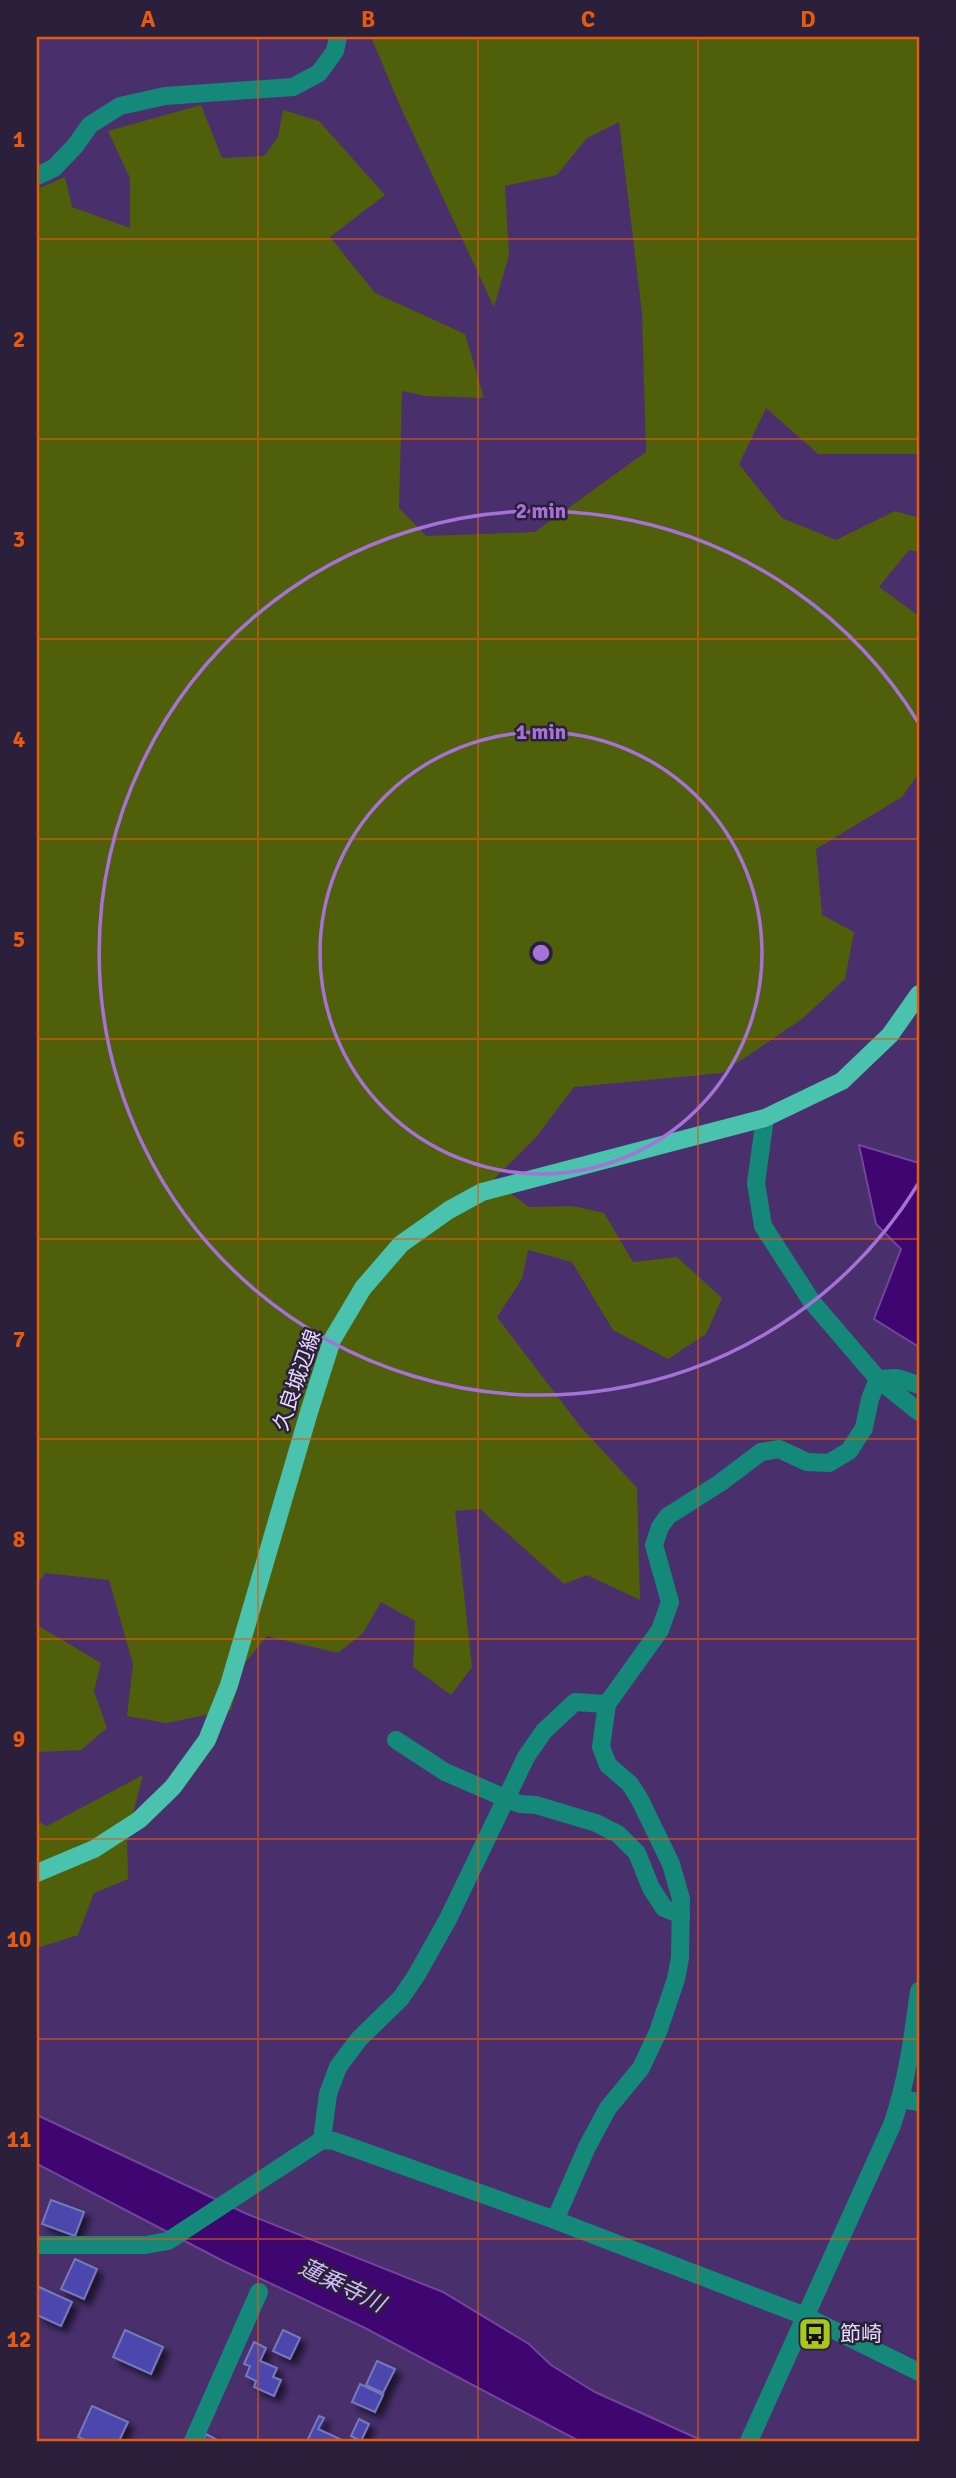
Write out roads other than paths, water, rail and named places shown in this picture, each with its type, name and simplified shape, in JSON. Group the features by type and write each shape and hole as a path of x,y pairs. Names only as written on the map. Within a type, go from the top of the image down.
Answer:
{"main road":[{"name":"久良城辺線","path":"37,1873 94,1849 139,1820 173,1787 207,1740 229,1685 332,1340 363,1288 401,1244 449,1210 482,1192 765,1118 842,1081 890,1035 919,994"}],"street":[{"path":"37,176 54,168 90,125 120,106 165,96 293,87 318,73 335,51 338,37"},
{"path":"765,1118 756,1183 763,1226 812,1301 878,1379 919,1412"},
{"path":"878,1379 897,1378 919,1385"},
{"path":"555,2220 587,2147 608,2108 641,2068 659,2032 680,1958 681,1899 671,1864 640,1800 629,1784 608,1765 601,1747 607,1704 660,1630 670,1602 654,1545 660,1527 668,1516 720,1483 761,1452 779,1449 807,1462 829,1464 849,1451 864,1428 870,1399 878,1379"},
{"path":"321,2140 328,2094 338,2067 359,2039 401,1998 416,1976 448,1919 526,1757 544,1731 575,1702 607,1704"},
{"path":"396,1740 445,1772 505,1798 572,1816 618,1834 636,1853 650,1888 664,1908 681,1915"},
{"path":"749,2441 892,2126 901,2099 919,1991"},
{"path":"901,2099 919,2102"},
{"path":"37,2245 145,2245 168,2241 321,2140 334,2141 555,2220 805,2316 919,2372"},
{"path":"193,2441 259,2292"}],"water":[{"path":"859,1145 919,1163 919,1347 874,1319 901,1249 876,1224"},
{"name":"蓮乗寺川","path":"37,2115 247,2214 443,2292 529,2344 551,2365 595,2392 703,2441 579,2441 363,2327 225,2262 37,2164"}],"place":[{"name":"節崎","path":"815,2334"}]}
